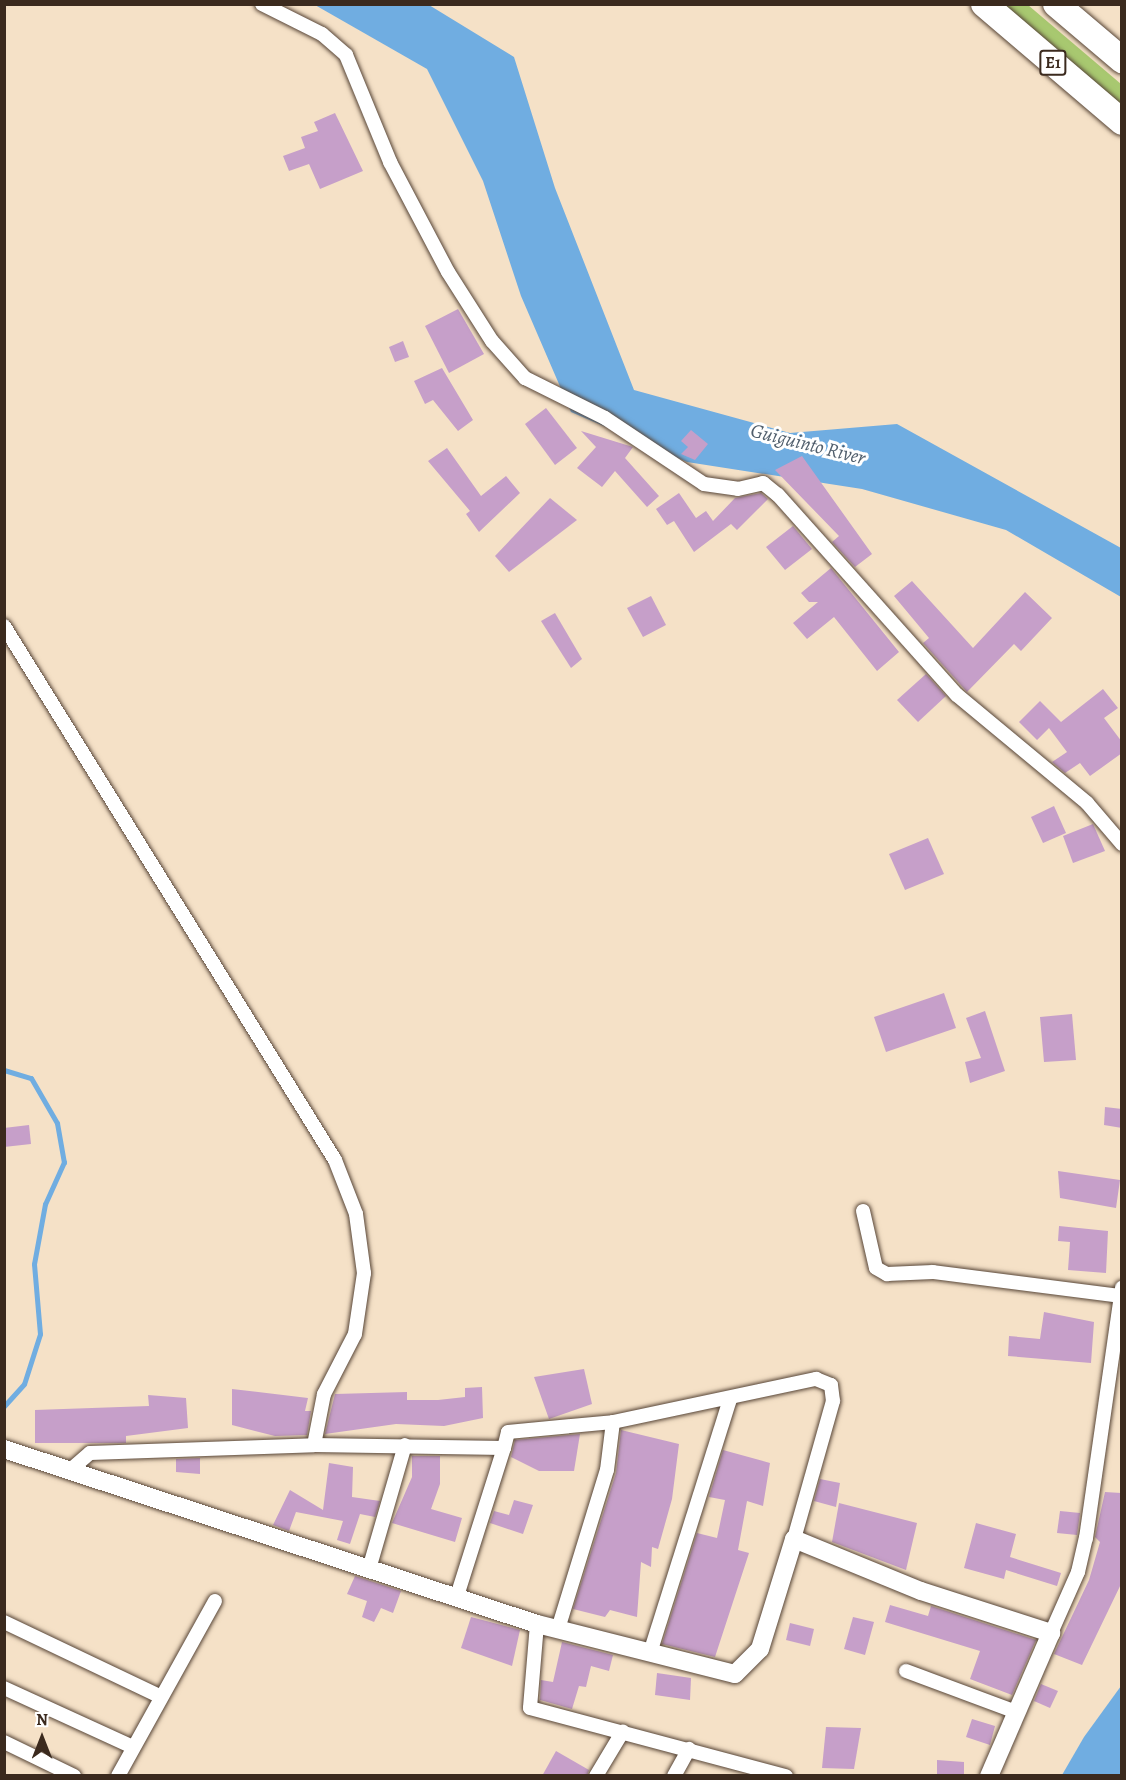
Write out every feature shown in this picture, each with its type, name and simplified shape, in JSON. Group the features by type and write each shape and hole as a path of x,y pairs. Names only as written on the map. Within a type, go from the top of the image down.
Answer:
{"highway":[{"name":"E1","path":"984,4 1122,122"},
{"name":"E1","path":"1056,4 1122,60"}],"street":[{"path":"262,4 322,34 346,55 390,162 448,272 492,341 525,378 604,418 704,484 738,489 763,483 778,495 957,695 1087,803 1122,844"},
{"path":"4,626 335,1160 356,1214 364,1273 355,1334 324,1394 314,1445"},
{"path":"863,1211 876,1268 887,1274 933,1272 1121,1292 1086,1538 1078,1572 989,1776"},
{"path":"5,1449 68,1472 457,1596 537,1624 735,1674 747,1666 760,1649 833,1401 831,1385 816,1379 613,1422 508,1432 457,1596"},
{"path":"650,1653 730,1399"},
{"path":"558,1629 608,1470 613,1422"},
{"path":"68,1472 90,1453 314,1445 504,1448"},
{"path":"369,1569 405,1445"},
{"path":"794,1539 921,1591 1052,1633"},
{"path":"118,1776 216,1601"},
{"path":"4,1622 161,1697"},
{"path":"537,1624 530,1708 689,1749 758,1772 786,1776"},
{"path":"906,1671 1016,1712"},
{"path":"4,1688 133,1747"},
{"path":"596,1776 623,1731"},
{"path":"4,1742 74,1776"},
{"path":"674,1776 689,1749"}],"green space":[{"path":"1004,5 1028,5 1121,84 1121,105"}],"water":[{"name":"Guiguinto River","path":"315,5 429,5 514,57 555,188 634,390 790,433 897,424 1121,548 1121,597 1006,530 862,489 687,462 571,412 521,296 483,181 427,69"},
{"path":"1121,1686 1121,1775 1062,1775 1084,1737"}],"building":[{"path":"335,113 363,171 320,189 309,164 289,171 283,156 305,148 301,137 318,131 314,122"},
{"path":"458,309 484,354 449,373 425,326"},
{"path":"403,341 409,357 395,362 389,347"},
{"path":"442,368 473,420 458,431 433,400 425,404 414,381"},
{"path":"546,408 577,448 555,465 525,424"},
{"path":"691,430 708,444 695,460 681,454 688,447 681,441"},
{"path":"581,431 633,447 625,458 659,496 647,507 615,471 602,487 577,468 596,447"},
{"path":"447,448 481,496 506,476 520,493 479,532 466,514 470,511 428,461"},
{"path":"802,456 872,554 855,567 832,542 839,536 775,470"},
{"path":"679,493 696,518 706,511 713,521 735,498 761,493 768,499 737,530 731,524 694,552 674,521 667,525 656,509"},
{"path":"550,498 577,520 509,572 495,556"},
{"path":"793,526 812,549 785,570 766,547"},
{"path":"831,568 899,652 877,671 834,617 807,639 793,623 818,602 809,602 801,593"},
{"path":"912,581 973,648 1025,592 1052,618 1021,651 1014,644 967,692 923,643 929,638 894,596"},
{"path":"651,596 666,625 643,637 627,608"},
{"path":"555,613 582,659 571,668 541,621"},
{"path":"926,674 946,696 918,722 897,700"},
{"path":"1103,689 1118,708 1104,718 1122,742 1122,753 1090,776 1080,763 1065,773 1052,762 1067,752 1049,728 1037,740 1019,722 1040,701 1061,722"},
{"path":"1054,806 1066,833 1043,843 1031,817"},
{"path":"1093,824 1105,851 1073,863 1063,836"},
{"path":"928,838 944,874 905,890 889,854"},
{"path":"944,993 956,1028 886,1052 874,1017"},
{"path":"985,1011 1005,1071 970,1083 965,1062 981,1058 966,1018"},
{"path":"1072,1014 1076,1060 1044,1062 1040,1017"},
{"path":"1105,1107 1122,1109 1122,1128 1104,1125"},
{"path":"29,1125 31,1144 4,1147 4,1128"},
{"path":"1058,1171 1120,1180 1116,1208 1060,1198"},
{"path":"1059,1226 1108,1231 1106,1273 1068,1270 1070,1242 1058,1241"},
{"path":"1044,1312 1094,1322 1091,1363 1008,1356 1009,1336 1040,1339"},
{"path":"584,1369 592,1404 549,1419 534,1377"},
{"path":"482,1387 483,1418 444,1426 396,1424 325,1434 335,1394 407,1392 407,1400 438,1400 465,1397 465,1388"},
{"path":"232,1389 308,1398 305,1411 311,1411 307,1435 275,1436 232,1425"},
{"path":"148,1395 186,1398 188,1428 126,1436 126,1443 35,1443 35,1410 149,1406"},
{"path":"621,1430 679,1444 672,1499 658,1549 652,1547 651,1567 641,1562 637,1617 610,1610 605,1617 573,1609 616,1473"},
{"path":"580,1434 574,1471 539,1471 511,1457 515,1440"},
{"path":"723,1450 770,1463 763,1506 747,1501 738,1550 749,1553 715,1657 662,1644 697,1533 717,1538 725,1500 709,1497"},
{"path":"412,1456 440,1456 440,1484 431,1509 462,1518 455,1542 392,1523 412,1477"},
{"path":"200,1458 200,1474 176,1472 176,1459"},
{"path":"329,1463 353,1467 352,1497 380,1501 375,1517 360,1514 350,1544 337,1540 343,1521 296,1512 289,1531 273,1525 290,1490 323,1510"},
{"path":"820,1479 840,1483 836,1507 814,1501"},
{"path":"1105,1492 1121,1493 1122,1582 1082,1665 1054,1654 1089,1580 1100,1542 1095,1537"},
{"path":"514,1500 533,1505 523,1534 490,1523 494,1511 509,1515"},
{"path":"839,1503 917,1523 906,1570 832,1542"},
{"path":"1060,1511 1080,1513 1077,1535 1057,1533"},
{"path":"976,1523 1016,1534 1010,1557 1061,1573 1057,1586 1006,1570 1004,1579 964,1568"},
{"path":"355,1576 401,1591 393,1613 381,1608 374,1622 362,1617 367,1601 347,1594"},
{"path":"890,1605 928,1616 931,1606 1036,1640 1012,1695 970,1679 980,1651 885,1622"},
{"path":"471,1617 520,1630 512,1666 461,1648"},
{"path":"853,1617 874,1622 865,1655 844,1649"},
{"path":"790,1623 814,1629 810,1646 786,1640"},
{"path":"562,1642 613,1655 609,1671 591,1666 586,1687 579,1686 572,1709 540,1700 541,1680 553,1682"},
{"path":"657,1673 691,1678 690,1700 655,1695"},
{"path":"1041,1684 1058,1691 1050,1708 1034,1701"},
{"path":"972,1719 995,1726 990,1745 966,1737"},
{"path":"826,1727 861,1728 854,1769 822,1768"},
{"path":"556,1751 589,1770 587,1776 542,1776"},
{"path":"937,1760 964,1762 964,1776 937,1776"}],"waterway":[{"path":"4,1070 31,1078 57,1123 64,1162 45,1204 34,1264 40,1334 24,1384 4,1406"}]}
